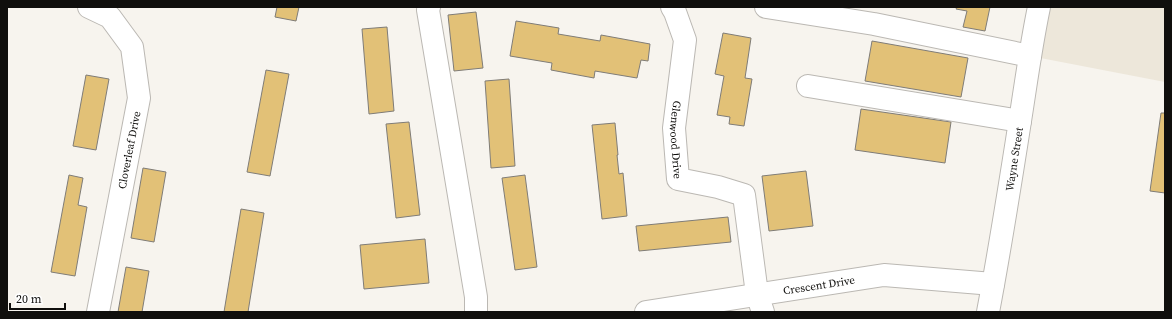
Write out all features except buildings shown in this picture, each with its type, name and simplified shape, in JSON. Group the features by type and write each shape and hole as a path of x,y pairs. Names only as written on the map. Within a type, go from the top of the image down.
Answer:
{"street":[{"name":"Cloverleaf Drive","path":"89,7 110,16 132,47 139,98 98,312"},
{"path":"429,7 428,10 476,305"},
{"name":"Glenwood Drive","path":"672,7 685,40 674,128 678,179 718,187 744,195 760,303"},
{"path":"766,7 874,24 1030,56"},
{"name":"Wayne Street","path":"988,312 1038,7"},
{"path":"808,86 1020,120"},
{"name":"Crescent Drive","path":"646,312 760,303 884,274 993,284"}],"shaded area":[{"path":"1039,7 1165,7 1165,82 1030,56"}]}
